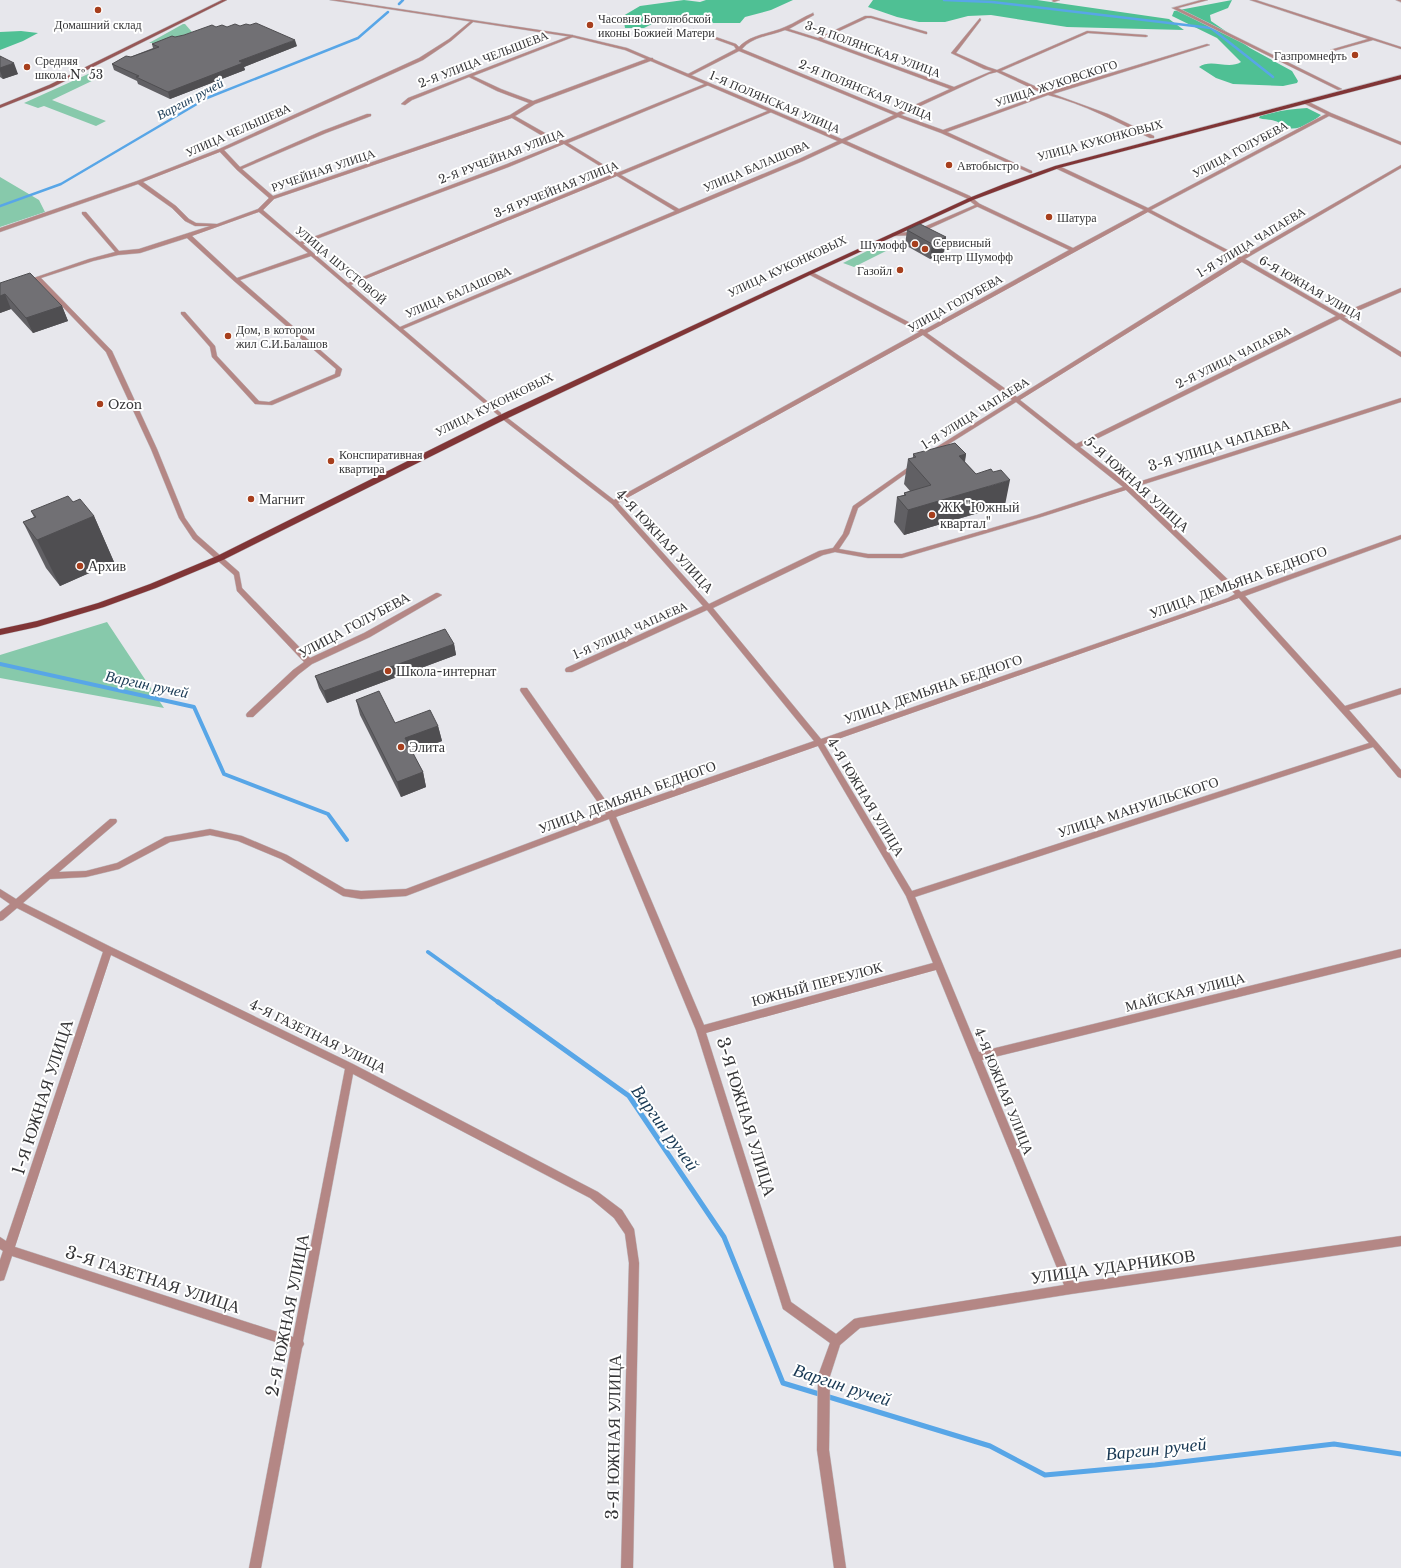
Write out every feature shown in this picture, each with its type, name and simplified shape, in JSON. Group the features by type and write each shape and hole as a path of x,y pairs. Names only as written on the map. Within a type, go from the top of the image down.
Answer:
{"main road":[{"path":"0,107 51,86 225,0"},
{"name":"УЛИЦА КУКОНКОВЫХ","path":"0,632 37,624 101,604 154,586 220,558 501,415 808,272 1030,172 1152,137 1401,73"},
{"name":"УЛИЦА КУКОНКОВЫХ","path":"808,272 893,235 970,198 1057,167 1401,76"}],"street":[{"name":"1-Я ПОЛЯНСКАЯ УЛИЦА","path":"332,0 572,36 614,45 651,59 842,141 970,198 978,205 1073,250"},
{"path":"1206,0 1174,8 1340,89"},
{"path":"1252,0 1371,39 1382,40 1401,48"},
{"path":"688,75 739,49 742,44 761,36 785,29 814,14"},
{"path":"818,39 871,17 926,33"},
{"path":"980,19 952,53 1048,94 1060,97 1106,115 1152,137"},
{"name":"УЛИЦА ЧЕЛЫШЕВА","path":"0,230 139,182 221,150 421,59 450,40 472,21"},
{"name":"3-Я ПОЛЯНСКАЯ УЛИЦА","path":"785,29 818,39 955,89"},
{"name":"2-Я ПОЛЯНСКАЯ УЛИЦА","path":"694,30 735,45 739,49 897,115 943,132 1030,172"},
{"name":"УЛИЦА БАЛАШОВА","path":"400,329 842,141 988,73 997,71 1087,32 1146,36"},
{"name":"2-Я УЛИЦА ЧЕЛЫШЕВА","path":"403,104 410,99 572,36"},
{"path":"1332,51 1371,39"},
{"name":"УЛИЦА ЖУКОВСКОГО","path":"943,132 1048,94 1208,45"},
{"name":"РУЧЕЙНАЯ УЛИЦА","path":"19,284 91,260 118,253 140,251 188,236 260,210 272,198 512,116 533,103 651,59"},
{"path":"470,76 499,90 533,103"},
{"name":"2-Я РУЧЕЙНАЯ УЛИЦА","path":"299,244 565,143 709,84"},
{"path":"1305,102 1329,114 1401,144"},
{"name":"3-Я РУЧЕЙНАЯ УЛИЦА","path":"347,285 772,111"},
{"name":"УЛИЦА ГОЛУБЕВА","path":"614,503 1073,250 1329,114"},
{"path":"239,170 324,132 368,115"},
{"path":"512,116 543,134 565,143 619,174 678,211"},
{"path":"221,150 239,170 272,198"},
{"name":"1-Я УЛИЦА ЧАПАЕВА","path":"930,454 1242,259 1401,166"},
{"name":"6-Я ЮЖНАЯ УЛИЦА","path":"1057,167 1148,210 1242,259 1341,316 1401,355"},
{"path":"139,182 174,206 187,220 195,224 218,225"},
{"path":"893,235 913,234 978,205"},
{"name":"УЛИЦА ШУСТОВОЙ","path":"260,210 501,415"},
{"path":"84,213 118,253"},
{"path":"182,313 213,347 214,356 257,403 270,404 338,375 339,369 236,280 188,236"},
{"path":"236,280 311,254"},
{"name":"5-Я ЮЖНАЯ УЛИЦА","path":"808,272 923,332 1017,400 1127,487 1240,595 1344,708 1401,775"},
{"path":"38,278 109,352 154,449 182,518 195,537 236,574 239,589 309,662"},
{"name":"2-Я УЛИЦА ЧАПАЕВА","path":"1076,446 1341,316 1401,290"},
{"name":"3-Я УЛИЦА ЧАПАЕВА","path":"834,550 868,556 902,556 1039,516 1318,428 1401,400"},
{"name":"4-Я ЮЖНАЯ УЛИЦА","path":"501,415 614,503 708,607 819,742 910,895 1071,1288"},
{"name":"1-Я УЛИЦА ЧАПАЕВА","path":"569,670 708,607 821,553 834,550 846,534 855,508 923,459"},
{"name":"УЛИЦА ДЕМЬЯНА БЕДНОГО","path":"50,876 86,874 119,866 168,839 210,832 239,838 284,857 343,892 360,895 406,892 611,815 1230,600 1240,595 1401,537"},
{"name":"УЛИЦА ГОЛУБЕВА","path":"250,715 296,672 309,662 367,635 438,595"},
{"name":"3-Я ЮЖНАЯ УЛИЦА","path":"524,690 611,815 701,1030 787,1305 836,1341"},
{"path":"1344,708 1401,691"},
{"name":"УЛИЦА МАНУИЛЬСКОГО","path":"910,895 1374,744"},
{"path":"0,917 113,822"},
{"name":"4-Я ГАЗЕТНАЯ УЛИЦА","path":"0,893 17,904 108,950 350,1067 594,1196 618,1214"},
{"name":"1-Я ЮЖНАЯ УЛИЦА","path":"0,1276 108,950"},
{"name":"МАЙСКАЯ УЛИЦА","path":"976,1057 1401,953"},
{"name":"ЮЖНЫЙ ПЕРЕУЛОК","path":"701,1030 939,965"},
{"name":"2-Я ЮЖНАЯ УЛИЦА","path":"256,1568 350,1067"},
{"name":"3-Я ЮЖНАЯ УЛИЦА","path":"618,1214 630,1233 634,1263 627,1568"},
{"name":"УЛИЦА УДАРНИКОВ","path":"836,1341 858,1323 1071,1288 1401,1241"},
{"name":"3-Я ГАЗЕТНАЯ УЛИЦА","path":"0,1242 9,1250 299,1344"},
{"path":"836,1341 824,1376 823,1450 840,1568"}],"green space":[{"path":"684,0 700,2 706,0 793,0 771,10 745,17 740,23 700,23 662,19 644,28 625,28 623,16 640,6"},
{"path":"873,0 1037,0 1169,19 1184,30 1067,27 991,15 968,16 945,22 919,22 897,17 868,7"},
{"path":"1232,0 1228,8 1210,15 1211,21 1250,48 1292,71 1298,81 1297,83 1283,86 1233,84 1216,78 1199,67 1209,64 1231,65 1241,62 1217,38 1172,16 1174,11"},
{"path":"185,24 192,32 161,43 149,43"},
{"path":"21,31 38,33 0,50 0,32"},
{"path":"97,70 103,72 96,79 52,100 106,121 96,126 44,106 38,108 24,103"},
{"path":"1307,108 1321,115 1310,123 1293,129 1271,120 1259,118 1260,116 1278,112"},
{"path":"0,177 39,200 45,212 0,227"},
{"path":"881,244 890,245 892,248 854,267 843,263"},
{"path":"107,622 164,708 0,678 0,655"}],"building":[{"path":"256,23 295,40 239,61 243,63 168,92 136,77 139,76 112,64 126,56 131,57 159,47 152,44 172,36 175,37 184,35 212,25 216,27 222,25 227,27 235,24 240,26"},
{"path":"0,56 14,63 0,68"},
{"path":"920,224 946,237 932,244 907,230"},
{"path":"30,273 62,306 26,318 5,294 0,296 0,283"},
{"path":"955,443 966,454 959,456 976,474 991,469 993,472 1001,470 1010,480 908,510 897,497 906,495 904,493 931,485 908,459 916,457 913,454"},
{"path":"68,496 73,502 80,499 94,516 37,540 23,522 36,517 31,511"},
{"path":"445,629 454,644 324,691 315,676"},
{"name":"Элита","path":"379,691 395,723 430,710 438,726 405,738 423,772 397,782 356,700"}],"waterway":[{"name":"Варгин ручей","path":"399,4 403,0"},
{"path":"944,0 992,2 1211,28 1273,77"},
{"name":"Варгин ручей","path":"0,206 61,184 207,98 358,38 388,12"},
{"name":"Варгин ручей","path":"0,664 194,707 224,774 328,814 347,840"},
{"name":"Варгин ручей","path":"428,952 499,1003"},
{"name":"Варгин ручей","path":"498,1002 629,1096 724,1237 783,1383 990,1446 1045,1475 1155,1465 1334,1444 1401,1454"}],"place":[{"name":"Домашний склад","path":"98,10"},
{"name":"Часовня Боголюбской иконы Божией Матери","path":"590,25"},
{"name":"Газпромнефть","path":"1355,55"},
{"name":"Средняя школа № 53","path":"27,67"},
{"name":"Автобыстро","path":"949,165"},
{"name":"Шатура","path":"1049,217"},
{"name":"Шумофф","path":"915,244"},
{"name":"Сервисный центр Шумофф","path":"925,249"},
{"name":"Газойл","path":"900,270"},
{"name":"Дом, в котором жил С.И.Балашов","path":"228,336"},
{"name":"Ozon","path":"100,404"},
{"name":"Конспиративная квартира","path":"331,461"},
{"name":"Магнит","path":"251,499"},
{"name":"ЖК \"Южный квартал\"","path":"932,515"},
{"name":"Архив","path":"80,566"},
{"name":"Школа-интернат","path":"388,671"},
{"name":"Элита","path":"401,747"}]}
